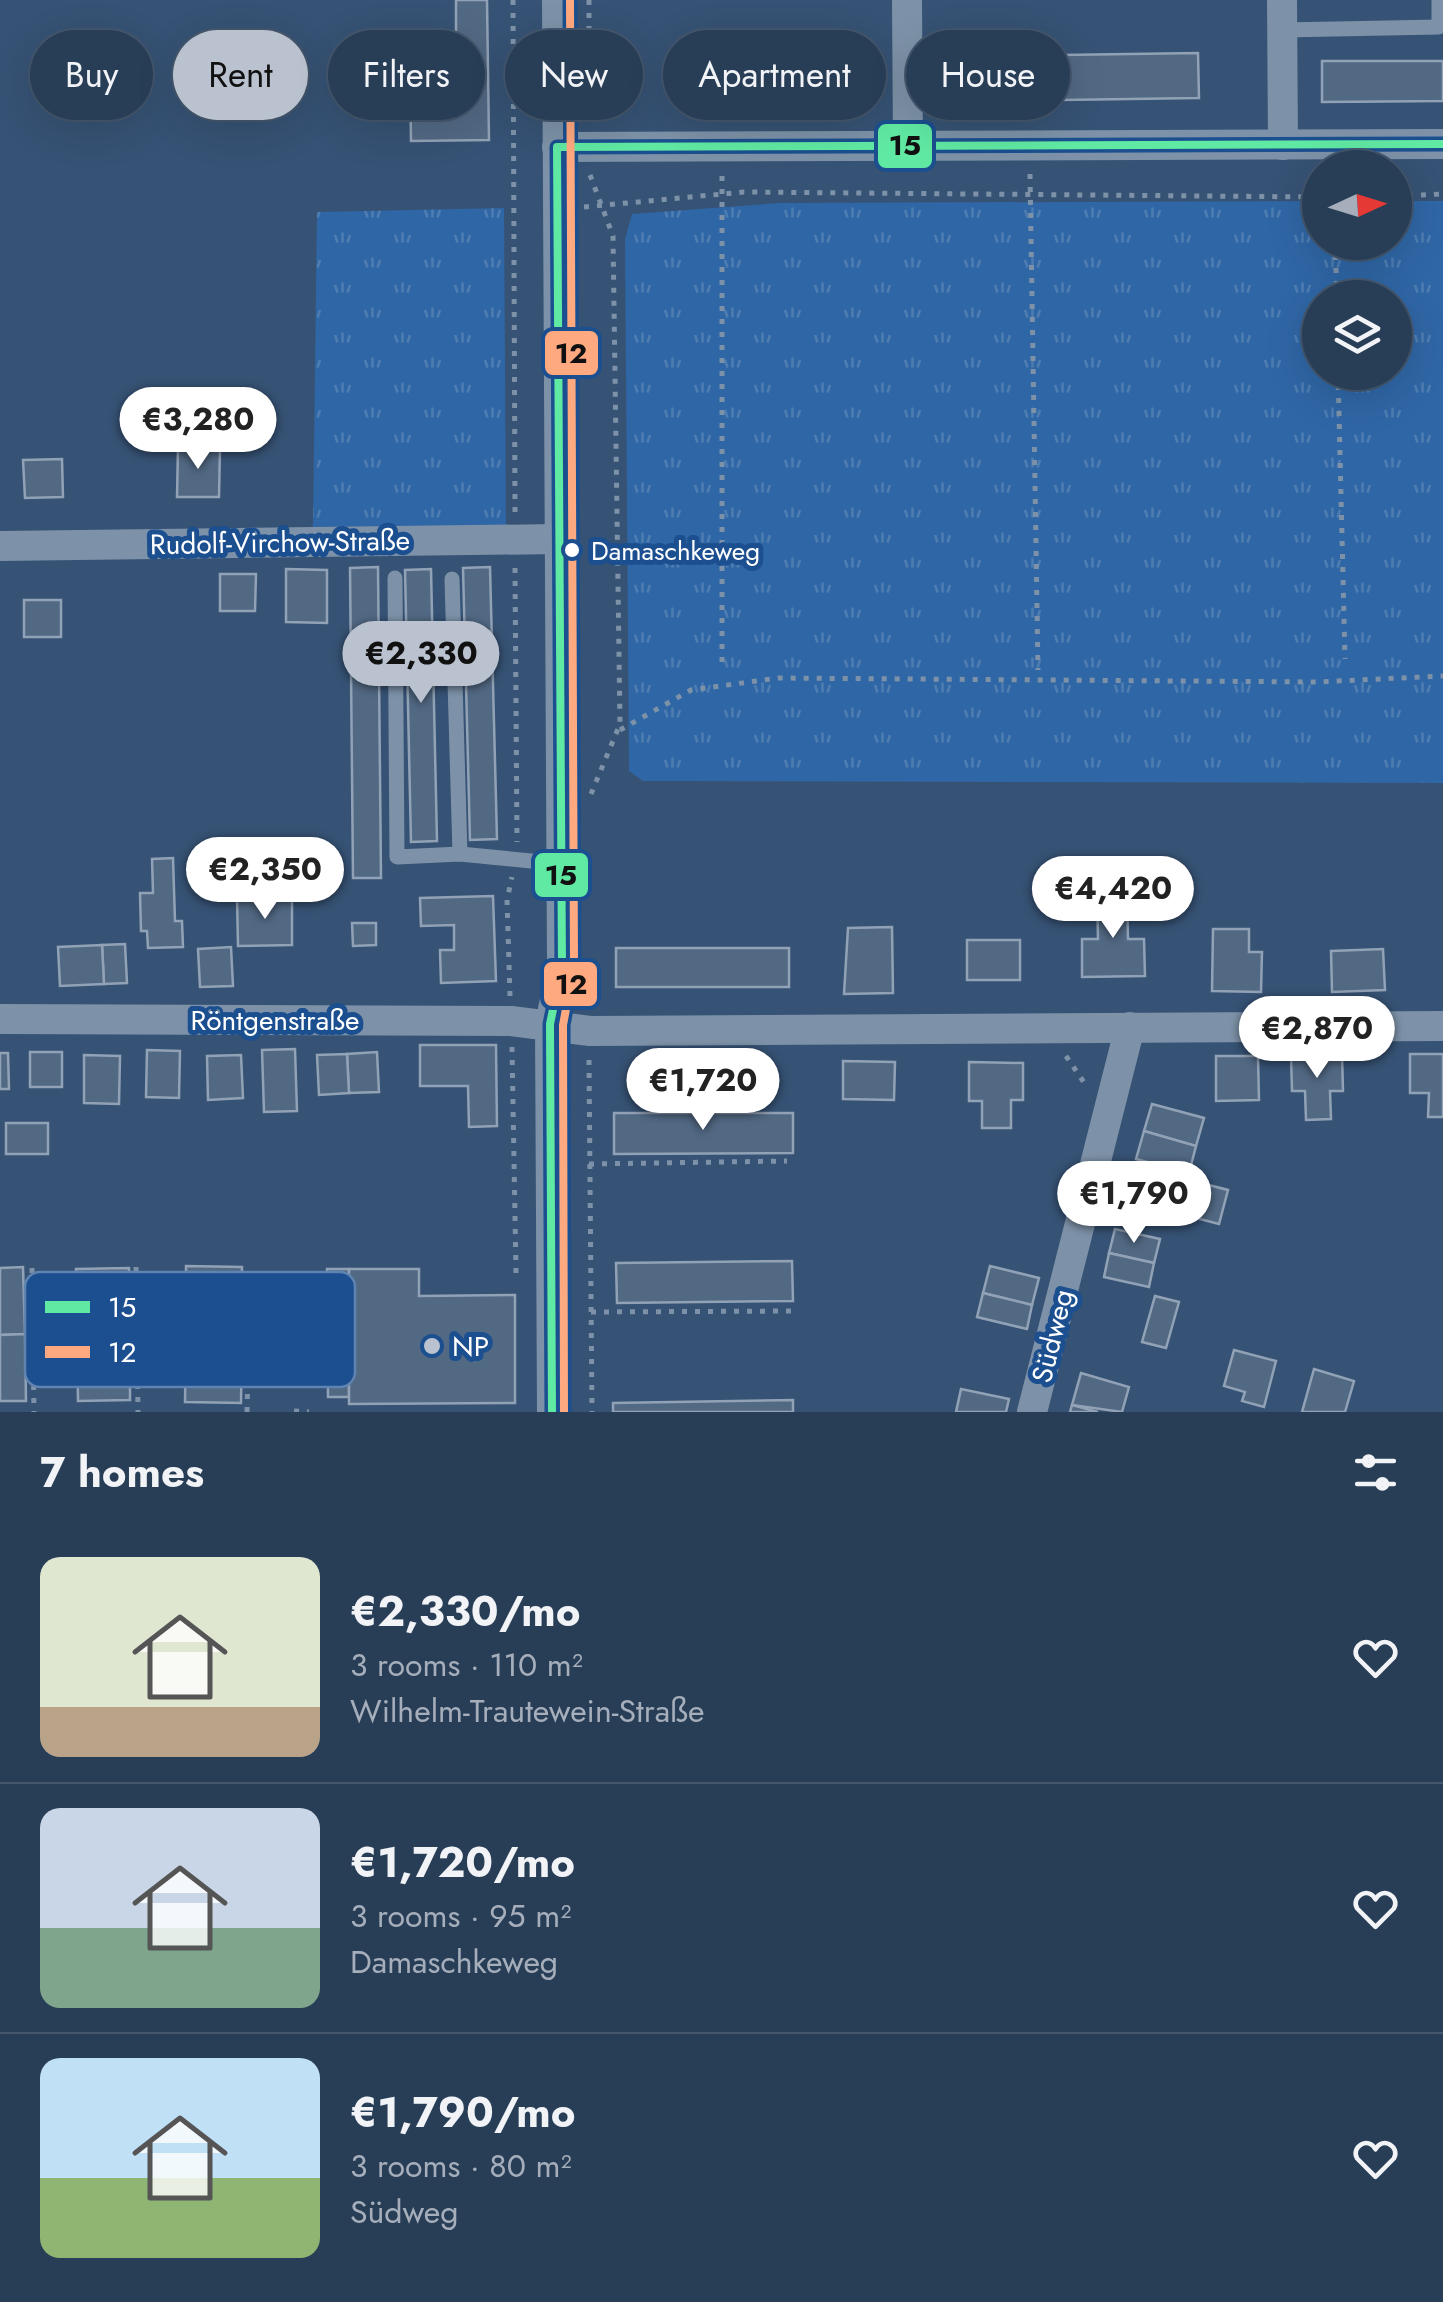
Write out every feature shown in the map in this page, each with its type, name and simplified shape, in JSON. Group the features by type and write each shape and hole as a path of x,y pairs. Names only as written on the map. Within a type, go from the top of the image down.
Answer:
{"street":[{"path":"552,1412 550,1024 562,966 557,0"},
{"path":"907,0 908,148"},
{"path":"1282,15 1283,145"},
{"path":"557,148 1443,144"},
{"name":"Rudolf-Virchow-Straße","path":"0,546 559,539"},
{"name":"Röntgenstraße","path":"0,1019 550,1024"},
{"path":"550,1024 590,1031 1443,1026"},
{"name":"Südweg","path":"1032,1412 1130,1027"}],"lane":[{"path":"1282,15 1440,27 1439,0"},
{"path":"395,578 397,857 460,854 562,864"},
{"path":"452,579 460,854"}],"path":[{"path":"513,0 517,859"},
{"path":"589,0 590,175 613,236 619,431 617,731 591,795"},
{"path":"1030,146 1038,670"},
{"path":"722,148 722,662"},
{"path":"558,209 722,194 1030,192 1302,197"},
{"path":"1412,195 1443,194"},
{"path":"1338,390 1345,659"},
{"path":"617,731 691,690 778,678 1318,682 1443,676"},
{"path":"1048,1028 1108,1118"},
{"path":"590,1031 592,1412"},
{"path":"589,1164 787,1161"},
{"path":"136,1267 136,1272"},
{"path":"32,1268 32,1272"},
{"path":"591,1312 797,1312"},
{"path":"34,1387 34,1412"},
{"path":"138,1387 138,1412"},
{"path":"247,1412 248,1387"},
{"path":"294,1411 309,1412"}],"green space":[{"path":"1302,201 1302,260 1412,260 1412,201 1443,201 1443,783 643,781 629,771 625,239 632,214 780,203"},
{"path":"504,208 506,526 313,527 317,212"}],"building":[{"path":"456,0 487,0 489,140 411,141 411,120 485,120 485,30 456,30"},
{"path":"1198,53 1199,98 1070,100 1070,55"},
{"path":"1322,61 1443,61 1443,101 1322,102"},
{"path":"178,447 220,447 219,497 177,497"},
{"path":"62,459 63,497 25,498 23,460"},
{"path":"378,567 381,878 353,878 350,568"},
{"path":"490,567 497,839 470,840 463,568"},
{"path":"286,569 327,570 327,623 286,622"},
{"path":"431,569 437,841 411,842 405,570"},
{"path":"220,574 256,574 255,611 220,611"},
{"path":"24,600 61,600 61,637 24,637"},
{"path":"173,858 175,921 182,921 183,947 148,948 147,931 141,931 140,893 153,893 152,859"},
{"path":"1127,890 1128,939 1144,939 1145,976 1082,977 1082,939 1098,939 1097,891"},
{"path":"493,896 496,981 441,983 440,950 454,950 454,925 421,926 420,898"},
{"path":"237,898 292,898 292,945 238,946"},
{"path":"352,923 376,923 376,945 353,946"},
{"path":"892,927 893,993 844,994 848,928"},
{"path":"1213,929 1249,929 1249,952 1262,952 1261,992 1212,991"},
{"path":"967,940 1020,940 1020,980 967,980"},
{"path":"125,944 127,983 104,984 102,945"},
{"path":"102,945 104,984 60,986 58,947"},
{"path":"231,947 233,986 200,987 198,949"},
{"path":"616,948 789,948 789,987 616,987"},
{"path":"1383,949 1385,990 1332,992 1331,951"},
{"path":"420,1045 496,1045 497,1126 469,1127 468,1086 420,1086"},
{"path":"295,1049 297,1111 264,1112 262,1050"},
{"path":"147,1050 180,1051 179,1098 146,1097"},
{"path":"30,1052 62,1052 62,1087 30,1087"},
{"path":"377,1052 379,1092 349,1093 347,1054"},
{"path":"0,1053 8,1053 9,1089 0,1089"},
{"path":"1342,1053 1343,1091 1330,1091 1331,1119 1306,1120 1305,1091 1292,1091 1291,1055"},
{"path":"347,1054 349,1093 319,1095 317,1055"},
{"path":"1410,1054 1443,1054 1443,1117 1428,1117 1429,1093 1410,1093"},
{"path":"84,1055 120,1056 119,1104 84,1103"},
{"path":"241,1055 243,1098 208,1100 207,1056"},
{"path":"1216,1056 1258,1056 1259,1100 1216,1101"},
{"path":"843,1061 895,1062 894,1100 843,1099"},
{"path":"969,1062 1023,1063 1023,1100 1011,1100 1011,1128 982,1128 982,1101 969,1101"},
{"path":"1152,1104 1204,1118 1196,1146 1144,1131"},
{"path":"614,1113 793,1113 793,1153 614,1154"},
{"path":"6,1123 48,1123 48,1154 6,1154"},
{"path":"1144,1131 1196,1146 1189,1173 1136,1159"},
{"path":"1178,1177 1228,1190 1219,1224 1169,1211"},
{"path":"1115,1229 1160,1239 1154,1263 1109,1253"},
{"path":"1109,1253 1154,1263 1149,1287 1104,1277"},
{"path":"792,1261 793,1301 617,1303 616,1263"},
{"path":"186,1266 242,1267 242,1272 186,1272"},
{"path":"990,1266 1039,1278 1032,1305 983,1293"},
{"path":"23,1267 25,1334 0,1335 0,1268"},
{"path":"129,1268 129,1272 76,1272"},
{"path":"327,1269 349,1269 349,1272"},
{"name":"NP","path":"419,1269 419,1296 515,1295 515,1403 349,1404 349,1387 355,1387 355,1272 349,1272"},
{"path":"983,1293 1032,1305 1027,1329 977,1317"},
{"path":"1155,1296 1179,1302 1166,1348 1142,1342"},
{"path":"25,1334 26,1401 0,1401 0,1335"},
{"path":"1234,1350 1276,1361 1264,1407 1242,1401 1245,1392 1224,1386"},
{"path":"1314,1369 1354,1381 1345,1412 1302,1412"},
{"path":"1081,1373 1129,1387 1122,1412 1072,1405"},
{"path":"78,1387 130,1387 130,1400 78,1401"},
{"path":"185,1387 241,1387 241,1403 185,1402"},
{"path":"328,1387 349,1387 349,1397 328,1397"},
{"path":"961,1389 1009,1399 1006,1412 956,1412"},
{"path":"793,1400 793,1412 613,1412 613,1403"},
{"path":"1072,1405 1098,1412 1070,1412"}],"transit line":[{"name":"12","path":"564,1412 563,1025 574,966 570,0"},
{"name":"15","path":"552,1412 550,1024 562,966 557,147 1443,144"}],"place":[{"name":"Damaschkeweg","path":"572,550"},
{"name":"NP","path":"432,1346"}]}
